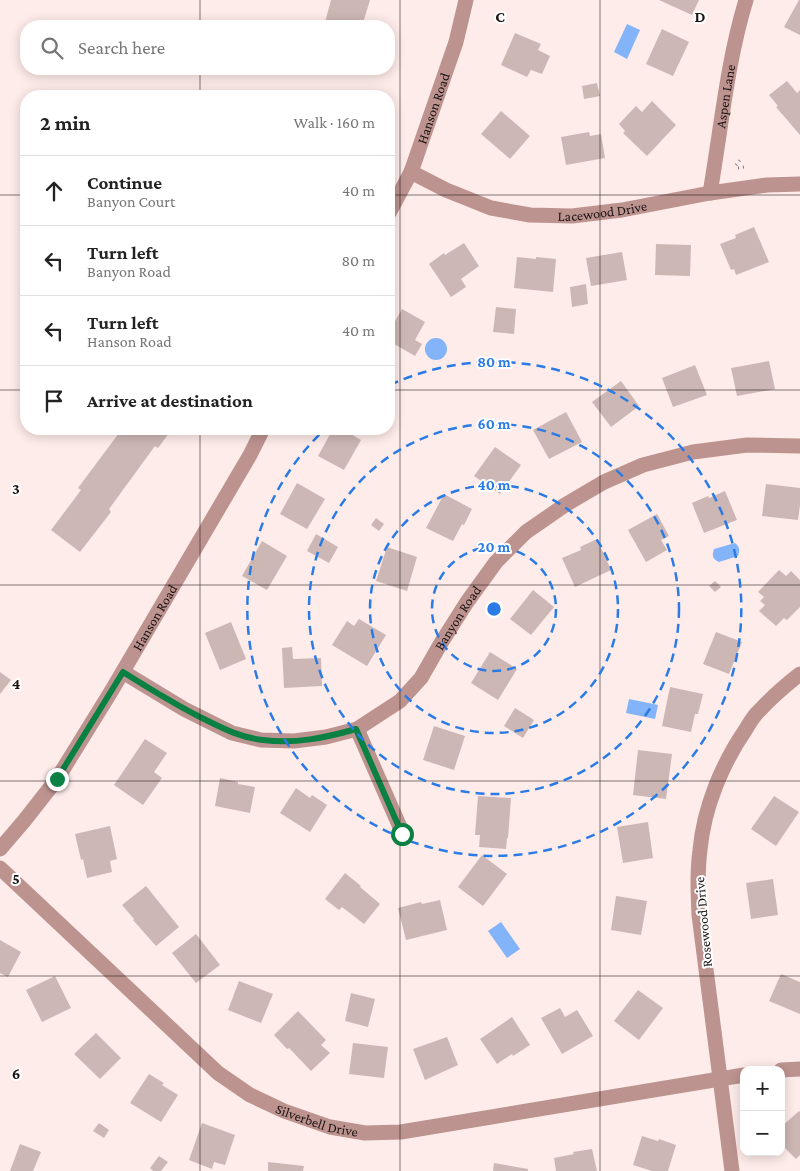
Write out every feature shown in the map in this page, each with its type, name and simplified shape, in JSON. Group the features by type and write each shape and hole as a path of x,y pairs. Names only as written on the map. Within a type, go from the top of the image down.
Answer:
{"street":[{"name":"Hanson Road","path":"395,201 410,172 456,42 466,0"},
{"name":"Aspen Lane","path":"710,193 733,53 746,0"},
{"name":"Lacewood Drive","path":"410,172 446,190 491,208 530,215 572,216 622,210 710,193 767,185 800,184"},
{"name":"Hanson Road","path":"0,849 57,779 123,672 260,435"},
{"name":"Banyon Road","path":"123,672 184,709 232,733 261,740 294,741 326,737 356,729 400,701 421,678 467,602 496,562 526,532 565,505 604,482 643,465 693,452 747,445 800,446"},
{"name":"Rosewood Drive","path":"732,1171 699,915 700,848 707,810 720,777 739,739 758,711 800,674"},
{"path":"356,729 402,834"},
{"name":"Silverbell Drive","path":"0,868 218,1073 250,1095 284,1111 330,1126 365,1133 401,1132 740,1077"},
{"path":"785,1070 800,1069"}],"path":[{"path":"740,160 737,166 744,167"}],"water":[{"path":"627,24 640,30 627,59 614,52"},
{"path":"436,338 444,341 447,349 444,357 436,360 428,357 425,349 428,341"},
{"path":"735,543 739,549 738,556 719,562 714,558 714,549"},
{"path":"629,699 658,705 655,719 626,713"},
{"path":"501,922 520,949 507,958 488,931"}],"building":[{"path":"331,0 370,0 364,20 326,20"},
{"path":"659,0 699,0 692,15"},
{"path":"800,0 800,35 784,27"},
{"path":"662,29 689,42 673,76 646,64"},
{"path":"515,33 541,44 538,50 550,56 542,74 531,70 527,77 501,65"},
{"path":"787,81 797,93 800,90 800,135 776,107 778,106 769,95"},
{"path":"597,83 600,96 584,99 582,86"},
{"path":"652,101 676,125 647,156 623,133 625,131 619,124 636,106 642,112"},
{"path":"501,111 530,136 510,159 481,134"},
{"path":"589,132 590,136 601,134 605,158 566,165 561,137"},
{"path":"754,227 769,262 736,275 734,269 731,270 720,244 736,238 735,235"},
{"path":"464,243 479,266 461,279 466,287 451,297 429,264 444,253 445,255"},
{"path":"656,244 691,245 690,276 655,275"},
{"path":"622,252 627,280 591,286 586,258"},
{"path":"517,257 556,259 553,292 514,288"},
{"path":"586,284 588,304 572,307 570,287"},
{"path":"496,307 516,309 514,334 493,332"},
{"path":"402,309 425,322 415,340 422,344 415,356 395,344 395,321"},
{"path":"769,361 775,389 737,396 731,368"},
{"path":"695,365 707,395 673,407 662,378"},
{"path":"621,381 639,406 611,427 592,402"},
{"path":"566,412 582,442 549,459 533,430"},
{"path":"118,435 168,435 158,448 155,446 109,509 111,512 80,552 51,530 81,490 78,488"},
{"path":"330,435 352,435 361,440 344,470 318,456"},
{"path":"495,447 521,465 500,494 474,476"},
{"path":"297,483 325,499 307,529 280,514"},
{"path":"766,484 800,488 798,520 762,516"},
{"path":"725,491 737,520 704,533 692,503"},
{"path":"444,494 472,509 453,541 426,528"},
{"path":"657,514 669,536 661,540 667,550 646,562 628,530"},
{"path":"376,518 384,524 379,531 371,525"},
{"path":"316,534 338,547 329,563 307,551"},
{"path":"597,539 611,570 575,587 562,558 581,550 580,547"},
{"path":"262,541 287,556 267,590 242,576"},
{"path":"387,547 417,557 407,591 376,581"},
{"path":"779,570 786,576 791,571 800,580 800,607 787,620 784,618 776,626 759,611 765,605 760,601 764,597 758,592"},
{"path":"715,581 721,587 715,592 709,586"},
{"path":"533,590 554,607 531,635 510,619"},
{"path":"359,619 386,635 367,666 332,645 347,621 354,626"},
{"path":"231,622 246,659 220,670 205,633"},
{"path":"716,632 742,642 729,674 703,664"},
{"path":"292,647 293,659 321,658 322,686 284,688 282,648"},
{"path":"490,652 517,669 498,700 471,683"},
{"path":"0,672 11,680 0,694"},
{"path":"670,687 703,694 698,714 695,714 691,732 662,726"},
{"path":"515,708 534,720 523,738 504,726"},
{"path":"434,726 465,736 454,770 423,760"},
{"path":"145,739 167,753 154,772 162,778 143,805 114,785"},
{"path":"638,750 672,754 666,799 633,795"},
{"path":"220,778 255,787 250,813 215,806"},
{"path":"296,788 310,798 312,795 327,805 310,832 280,813"},
{"path":"478,796 511,798 506,849 479,847 480,835 475,835"},
{"path":"774,796 799,812 776,846 751,829"},
{"path":"648,822 653,858 623,863 617,827"},
{"path":"110,826 117,859 110,861 112,872 87,878 75,834"},
{"path":"482,855 507,874 483,906 458,887"},
{"path":"345,873 380,904 364,924 342,907 339,910 325,899"},
{"path":"773,879 778,915 751,919 746,883"},
{"path":"146,886 179,927 156,946 122,905"},
{"path":"616,896 647,901 641,935 611,930"},
{"path":"440,900 447,930 406,940 398,908 421,902 422,904"},
{"path":"196,934 220,965 196,983 172,953"},
{"path":"0,940 21,952 8,977 0,973"},
{"path":"781,974 800,982 800,1014 769,1001"},
{"path":"55,976 71,1008 42,1022 26,990"},
{"path":"239,981 273,994 261,1023 228,1010"},
{"path":"638,990 663,1008 639,1040 614,1021"},
{"path":"351,993 375,999 368,1027 345,1021"},
{"path":"560,1008 565,1017 577,1010 593,1036 562,1054 541,1018"},
{"path":"298,1011 326,1040 321,1045 330,1053 311,1071 274,1035"},
{"path":"512,1017 530,1045 497,1064 480,1039"},
{"path":"96,1033 121,1058 100,1079 74,1054"},
{"path":"447,1037 458,1065 425,1080 413,1049"},
{"path":"353,1043 388,1047 384,1078 349,1074"},
{"path":"149,1074 164,1083 162,1085 178,1095 161,1122 130,1103"},
{"path":"800,1112 800,1155 796,1159 785,1148 785,1123"},
{"path":"99,1123 109,1130 104,1138 93,1131"},
{"path":"202,1123 235,1135 225,1165 214,1162 212,1169 189,1160"},
{"path":"642,1136 676,1145 668,1171 652,1171 633,1165"},
{"path":"20,1144 41,1152 33,1171 10,1171"},
{"path":"592,1149 597,1171 556,1171 554,1158"},
{"path":"159,1156 168,1162 161,1171 153,1171 150,1168"},
{"path":"268,1162 304,1166 303,1171 268,1171"},
{"path":"494,1163 528,1169 528,1171 493,1171"}],"route":[{"path":"57,779 123,672 184,709 232,733 261,740 294,741 326,737 356,729 402,834"}]}
